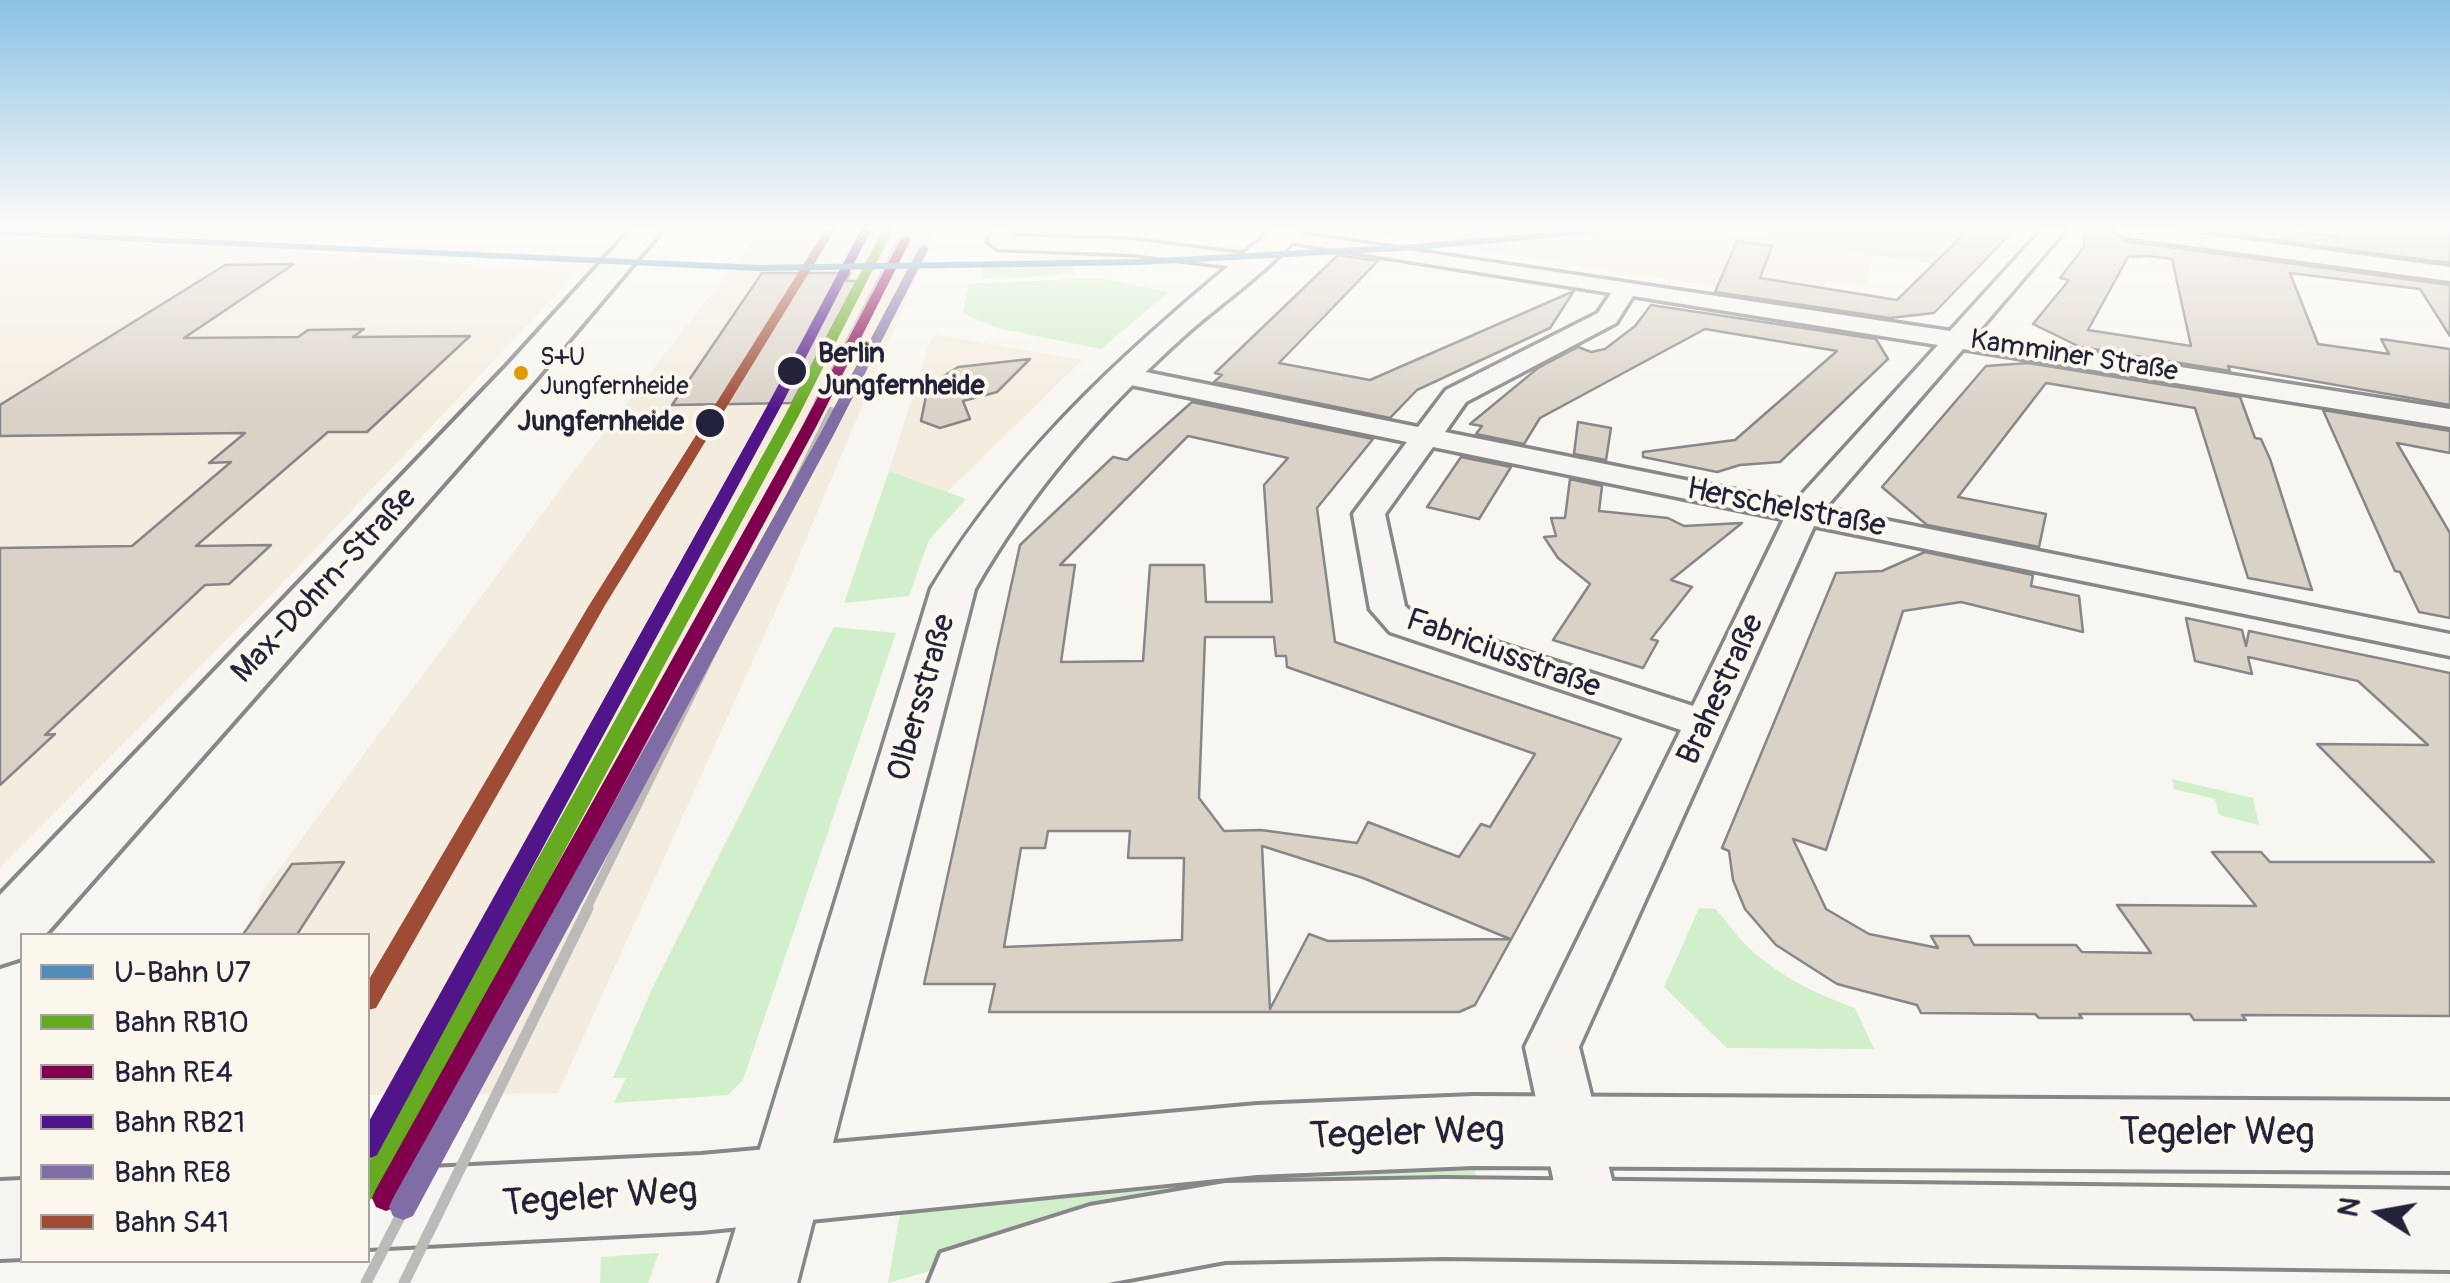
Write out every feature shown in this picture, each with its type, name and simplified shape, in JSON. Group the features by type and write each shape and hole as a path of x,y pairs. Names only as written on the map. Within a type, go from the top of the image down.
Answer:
{"main road":[{"name":"Max-Dohrn-Straße","path":"0,939 594,290"},
{"name":"Tegeler Weg","path":"370,1210 508,1206 786,1186 1257,1140 1571,1132 2450,1136"},
{"path":"972,1283 1090,1246 1226,1222 1592,1220 2450,1230"}],"street":[{"name":"Olbersstraße","path":"758,1283 953,588 979,540 1011,494 1121,375 1218,290"},
{"name":"Fabriciusstraße","path":"1625,290 1608,318 1467,388 1425,436 1369,514 1388,609 1394,616 1427,634 1706,724"},
{"name":"Kamminer Straße","path":"1638,290 2450,418"},
{"name":"Brahestraße","path":"1592,1220 1552,1047 1804,512 2001,290"},
{"name":"Herschelstraße","path":"1121,375 2450,645"}],"shaded area":[{"path":"0,290 561,290 277,589 0,867"},
{"path":"715,290 911,290 783,594 558,1093 370,1095 370,933 251,933 262,892 574,471"},
{"path":"1739,290 1823,290 1819,302"},
{"path":"938,335 1082,360 947,492 889,471 931,338"}],"green space":[{"path":"968,290 1169,292 1101,349 997,328 963,313"},
{"path":"889,471 966,499 929,540 909,596 844,603"},
{"path":"834,627 896,633 743,1080 728,1095 614,1103 626,1078 613,1078 651,991"},
{"path":"2172,779 2253,798 2259,825 2219,815 2215,799 2174,789"},
{"path":"1699,908 1715,909 1746,945 1784,975 1855,1008 1874,1049 1727,1048 1664,987"},
{"path":"1472,1153 1480,1196 1031,1242 888,1283 902,1202"},
{"path":"659,1253 648,1283 600,1283 601,1257"}],"building":[{"path":"185,290 256,290 184,338 298,337 308,330 364,329 353,337 470,336 367,432 328,432 196,546 271,545 229,584 205,585 45,735 55,734 0,785 0,548 132,546 231,462 209,463 245,433 0,436 0,405"},
{"path":"750,290 852,290 792,403 672,405"},
{"path":"1302,290 1350,290 1279,363 1370,380 1574,291 1550,328 1417,390 1390,418 1214,382 1222,375 1215,373"},
{"path":"1834,290 1897,300 1907,290 1956,290 1934,313 1890,318 1715,292"},
{"path":"2061,290 2110,290 2088,330 2191,346 2179,290 2297,290 2318,344 2389,354 2381,339 2450,349 2450,405 2228,366 2230,371 2080,347 2033,324"},
{"path":"2421,290 2450,290 2450,336"},
{"path":"1651,305 1876,339 1888,359 1780,462 1740,465 1717,472 1643,457 1643,452 1735,440 1837,351 1705,329 1540,418 1524,444 1476,434 1482,426 1470,424 1538,368 1578,347 1591,352 1605,349 1635,326"},
{"path":"1030,359 997,392 963,401 970,419 940,428 921,421 928,386 958,367"},
{"path":"2028,363 2240,397 2255,438 2261,439 2270,459 2312,590 2248,578 2195,408 2046,383 1958,497 2046,514 2039,547 1927,525 1882,487 1986,366"},
{"path":"1192,402 1373,439 1317,508 1335,642 1621,739 1475,1005 1459,1012 989,1012 995,984 924,984 1020,545 1113,457 1127,460","holes":["1188,436 1288,458 1264,485 1272,602 1206,602 1204,565 1150,565 1143,661 1061,662 1075,565 1060,565","1205,637 1274,637 1276,656 1286,656 1287,667 1535,754 1490,827 1481,824 1459,857 1368,822 1357,843 1261,830 1224,831 1199,798","1048,831 1130,831 1128,858 1184,858 1182,940 1004,947 1021,848 1045,848","1262,846 1363,878 1510,939 1328,941 1309,934 1270,1009"]},
{"path":"2323,410 2450,431 2450,453 2397,443 2450,533 2450,618 2419,612 2400,572 2395,571"},
{"path":"1578,422 1611,428 1606,460 1574,454"},
{"path":"1461,457 1511,467 1479,519 1427,507"},
{"path":"1570,479 1602,486 1599,511 1668,518 1684,526 1742,523 1671,580 1692,587 1651,639 1658,641 1643,668 1553,640 1590,584 1558,558 1544,537 1556,536 1551,518 1565,518"},
{"path":"1925,552 2033,575 2031,586 2079,596 2083,632 1961,602 1903,611 1826,850 1793,839 1826,909 1869,934 1938,948 1931,936 1969,936 1974,945 2076,945 2082,952 2151,953 2117,905 2256,906 2212,852 2261,852 2270,862 2434,862 2317,744 2428,745 2358,681 2248,657 2252,674 2195,661 2186,618 2242,630 2246,646 2249,631 2450,673 2450,1016 2242,1015 2246,1020 2194,1020 2190,1014 2039,1018 2035,1014 1921,1013 1917,1005 1837,984 1776,945 1745,909 1733,880 1729,851 1722,848 1836,573 1882,571"},
{"path":"344,862 298,933 244,933 292,864"}],"railway":[{"path":"817,401 874,290"},
{"path":"704,623 819,399"},
{"path":"727,623 831,410"},
{"path":"557,910 705,620"},
{"path":"586,910 728,620"},
{"path":"366,1283 558,908"},
{"path":"404,1283 588,908"}],"rail line":[{"name":"S41","path":"370,998 596,607 793,290"},
{"name":"RB21","path":"370,1143 835,290"},
{"name":"RB10","path":"370,1184 857,290"},
{"name":"RE4","path":"386,1198 809,427 880,290"},
{"name":"RE8","path":"403,1207 902,290"}],"place":[{"name":"Berlin Jungfernheide","path":"792,371"},
{"name":"S+U Jungfernheide","path":"521,373"},
{"name":"Jungfernheide","path":"710,423"}]}
